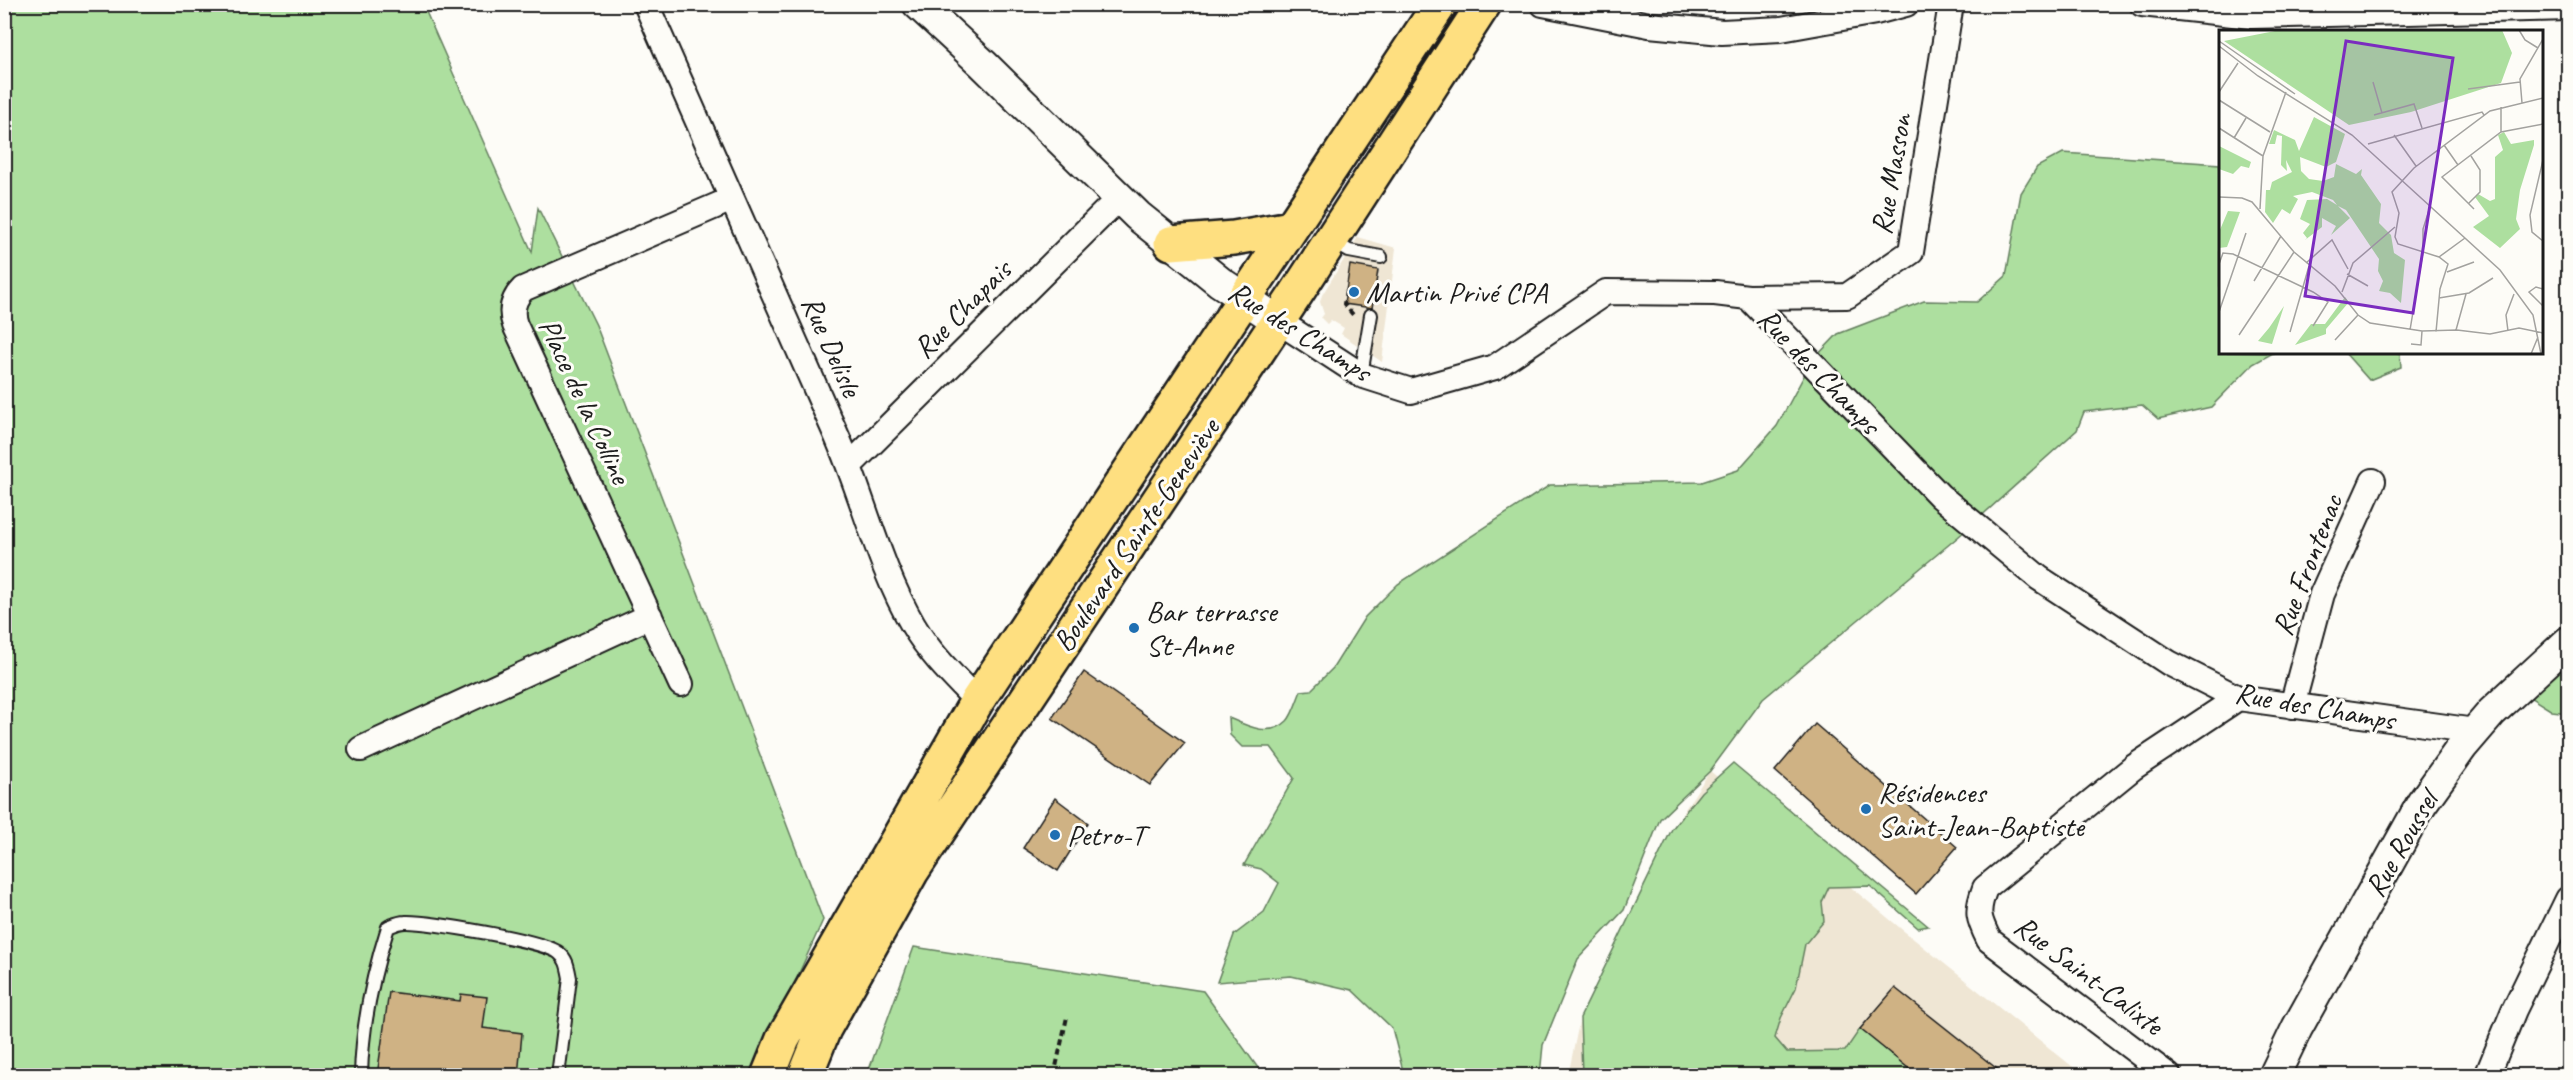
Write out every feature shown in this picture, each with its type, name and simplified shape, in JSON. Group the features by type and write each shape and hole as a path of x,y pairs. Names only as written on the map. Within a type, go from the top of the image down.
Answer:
{"main road":[{"name":"Boulevard Sainte-Geneviève","path":"768,1076 783,1039 977,701 1440,4"},
{"name":"Boulevard Sainte-Geneviève","path":"805,1076 824,1029 912,871 1278,321 1484,4"},
{"path":"1171,243 1234,238 1291,228"}],"street":[{"name":"Rue Delisle","path":"646,4 850,465 887,573 914,627 941,663 977,701"},
{"name":"Rue des Champs","path":"918,4 983,64 1119,198 1171,243 1245,300 1361,375 1411,391 1495,367 1606,292 1715,293 1748,297 1917,474 1986,534 2039,578 2169,663 2238,698 2475,731"},
{"path":"1543,4 1649,26 1722,33 1781,29 1876,12 1906,4"},
{"name":"Rue Masson","path":"1748,297 1846,296 1911,252 1951,4"},
{"path":"2142,4 2251,16 2568,8"},
{"name":"Rue Chapais","path":"850,465 1119,198"},
{"name":"Place de la Colline","path":"681,684 514,325 512,309 518,294 523,289 732,199"},
{"name":"Rue Frontenac","path":"2292,706 2322,594 2373,482"},
{"path":"361,749 650,616"},
{"name":"Rue Roussel","path":"2274,1076 2297,1028 2422,803 2475,731 2492,712 2568,642"},
{"name":"Rue Saint-Calixte","path":"2169,1076 1989,940 1978,918 1978,906 1985,888 2134,768 2238,698"},
{"path":"2487,1076 2514,1010 2568,899"}],"lane":[{"path":"1331,240 1349,251 1381,257"},
{"path":"1361,375 1371,315"},
{"path":"361,1076 362,1048 380,951 388,927 403,922 437,923 537,944 558,952 566,962 570,978 558,1076"}],"path":[{"path":"1346,291 1344,304 1350,314 1356,317"},
{"path":"1054,1076 1067,1017"}],"shaded area":[{"path":"1358,237 1396,248 1382,362 1341,334 1344,328 1331,320 1327,324 1321,318 1324,314 1320,302 1322,295"},
{"path":"1710,771 2083,1075 1568,1076 1580,1018 1672,829"}],"green space":[{"path":"5,5 423,5 532,252 538,208 596,325 823,920 753,1075 5,1076"},
{"path":"2063,153 2219,164 2219,354 2271,354 2253,364 2211,407 2158,419 2142,405 2084,412 2077,430 1958,537 1763,699 1710,771 1660,819 1624,910 1578,959 1543,1045 1540,1075 1404,1075 1392,1028 1352,990 1291,976 1217,982 1234,935 1264,912 1279,883 1261,869 1244,865 1294,778 1271,747 1242,747 1230,735 1229,718 1266,730 1280,726 1287,721 1301,691 1311,690 1333,668 1365,617 1398,584 1550,485 1702,482 1738,470 1777,426 1812,361 1838,334 1924,301 1977,302 2006,276 2021,193 2037,167"},
{"path":"2346,354 2400,354 2401,367 2369,380"},
{"path":"2568,651 2568,713 2552,711 2520,691"},
{"path":"1733,763 1928,926 1918,928 1870,886 1829,887 1822,902 1824,921 1805,944 1796,988 1781,1018 1775,1038 1787,1052 1845,1051 1860,1029 1918,1075 1582,1075 1580,1018 1672,829 1701,792"},
{"path":"914,947 1203,991 1263,1075 867,1075"}],"building":[{"path":"1350,265 1378,270 1372,308 1344,304"},
{"path":"1084,672 1185,743 1150,785 1052,718"},
{"name":"Résidences Saint-Jean-Baptiste","path":"1815,724 1957,847 1916,894 1775,771"},
{"name":"Petro-T","path":"1055,798 1088,823 1058,871 1023,848"},
{"path":"1895,988 2006,1076 1918,1076 1860,1029"},
{"path":"389,992 460,1001 461,994 487,997 483,1028 522,1033 518,1076 377,1076"}],"place":[{"name":"Martin Privé CPA","path":"1354,292"},
{"name":"Bar terrasse St-Anne","path":"1134,628"},
{"name":"Résidences Saint-Jean-Baptiste","path":"1866,809"},
{"name":"Petro-T","path":"1055,835"}]}
